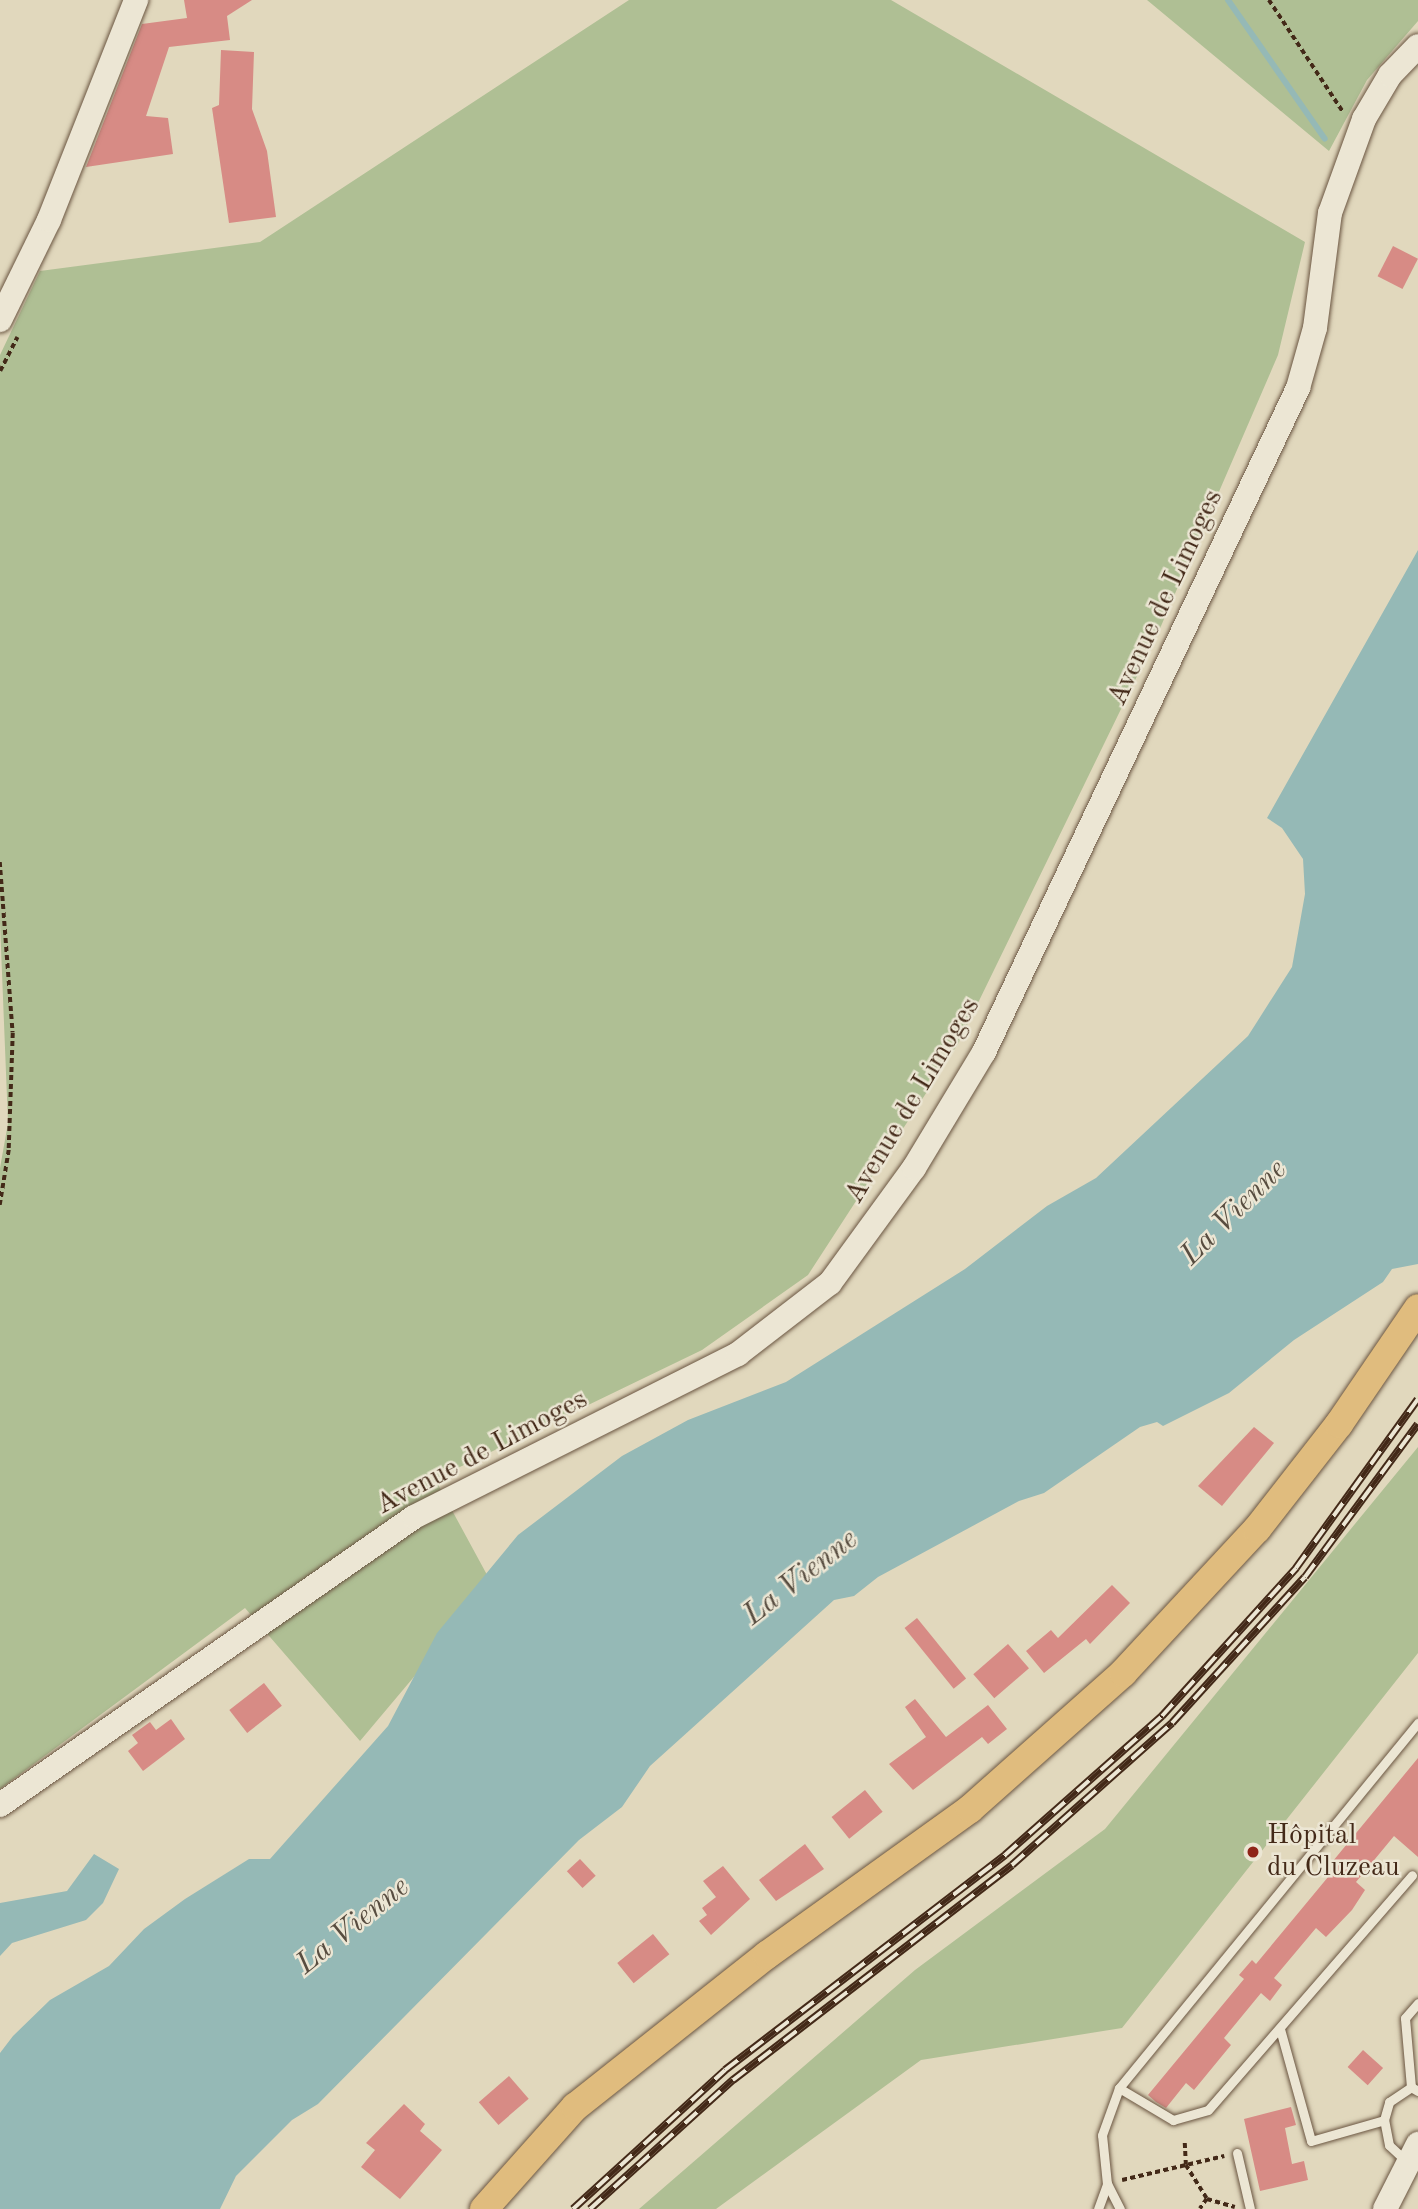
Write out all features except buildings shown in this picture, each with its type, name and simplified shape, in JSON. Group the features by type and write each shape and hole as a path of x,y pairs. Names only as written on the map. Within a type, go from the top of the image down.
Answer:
{"main road":[{"path":"0,320 49,220 136,0"},
{"name":"Avenue de Limoges","path":"0,1805 414,1517 738,1354 830,1283 914,1168 984,1052 1298,388 1315,328 1329,213 1358,134 1390,75 1418,46"},
{"path":"484,2209 575,2107 767,1955 970,1809 1124,1673 1257,1529 1339,1424 1418,1308"},
{"path":"1385,2209 1413,2153"}],"lane":[{"path":"1120,2209 1107,2184 1102,2135 1119,2088 1418,1723"},
{"path":"1119,2088 1173,2120 1208,2110 1412,1875"},
{"path":"1413,2153 1389,2145 1384,2120 1389,2102 1415,2089 1405,2018 1418,2003"},
{"path":"1280,2029 1311,2141 1384,2120"},
{"path":"1237,2153 1249,2207"},
{"path":"1098,2209 1107,2184"}],"path":[{"path":"1269,0 1358,134"},
{"path":"0,862 8,916 13,1033 9,1150 0,1205"},
{"path":"0,916 8,916"},
{"path":"1185,2143 1186,2165 1206,2199 1236,2207 1249,2207"},
{"path":"1107,2184 1237,2153"},
{"path":"1200,2209 1206,2199"}],"green space":[{"path":"629,0 891,0 1305,242 1278,355 1158,633 958,1044 808,1275 702,1350 435,1479 492,1584 360,1741 245,1608 0,1789 0,1168 8,1123 0,923 0,355 40,271 260,242"},
{"path":"1147,0 1418,0 1418,21 1367,80 1329,151"},
{"path":"1418,1447 1418,1653 1122,2028 921,2060 716,2209 639,2209 915,1970 1105,1829"}],"water":[{"name":"La Vienne","path":"1418,550 1418,1264 1392,1269 1383,1282 1294,1340 1229,1393 1163,1426 1157,1422 1140,1427 1044,1493 1019,1501 878,1577 854,1596 834,1600 650,1766 622,1807 579,1840 318,2104 292,2120 236,2176 220,2209 0,2209 0,2053 13,2036 50,2000 109,1966 144,1929 185,1899 249,1859 270,1859 388,1726 437,1633 518,1535 622,1456 688,1420 786,1382 965,1269 1047,1206 1096,1178 1248,1036 1292,967 1305,894 1303,859 1282,828 1267,818"},
{"path":"94,1854 119,1869 103,1903 86,1920 12,1943 0,1956 0,1903 67,1891"}],"waterway":[{"path":"1228,0 1325,139"}],"railway":[{"path":"573,2209 725,2070 1005,1855 1162,1716 1296,1568 1418,1399"},
{"path":"590,2209 733,2080 1012,1865 1172,1723 1305,1577 1418,1424"}],"place":[{"name":"Hôpital du Cluzeau","path":"1253,1852"}]}
